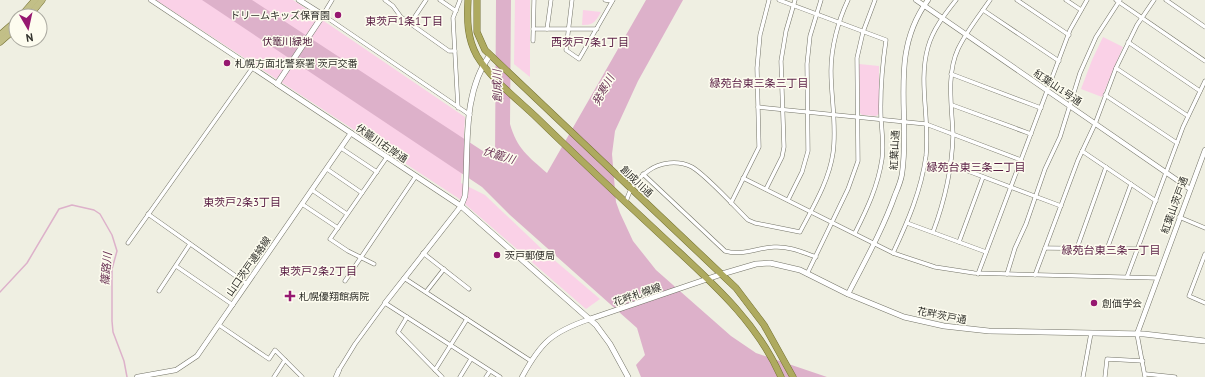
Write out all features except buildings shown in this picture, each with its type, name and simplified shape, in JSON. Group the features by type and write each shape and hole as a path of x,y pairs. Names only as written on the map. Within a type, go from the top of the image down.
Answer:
{"highway":[{"path":"468,0 467,27 469,39 483,64 555,136 728,298 754,328 772,358 781,377"},
{"name":"創成川通","path":"477,0 477,32 485,50 736,288 764,325 793,377"}],"main road":[{"path":"28,8 35,0"},
{"path":"36,8 42,0"},
{"path":"277,84 322,15 299,0"},
{"path":"0,35 8,28"},
{"path":"0,42 8,35"},
{"path":"461,206 465,196 469,126 474,93 483,64 490,55"},
{"name":"伏籠川右岸通","path":"277,84 461,206 590,319 610,344 628,377"},
{"name":"花畔茨戸通","path":"689,286 756,264 770,263 785,265 848,294 904,317 944,326 989,331 1137,334 1205,341"},
{"name":"花畔札幌線","path":"590,319 689,286"}],"street":[{"name":"伏籠川右岸通","path":"151,0 277,84"},
{"path":"332,0 322,15 470,115"},
{"path":"385,0 393,6 401,17 410,24 449,51 455,50"},
{"path":"410,24 426,0"},
{"path":"440,0 456,11"},
{"path":"458,108 453,18 460,0"},
{"path":"533,41 534,0"},
{"path":"548,29 551,0"},
{"path":"572,0 566,50 580,59 612,0 605,0"},
{"path":"731,203 759,147 757,68 760,35 769,0"},
{"path":"779,0 886,40 881,72 881,120 884,139 879,175 873,194 855,233"},
{"path":"766,190 782,157 784,137 781,61 795,0"},
{"path":"788,200 806,163 808,151 809,112 806,77 808,52 816,14 821,0"},
{"path":"626,202 630,188 643,174 661,164 678,163 691,167 748,220 755,223 800,232 831,165 834,151 834,115 831,70 835,39 848,0"},
{"path":"807,274 854,176 858,161 856,69 863,32 875,0"},
{"name":"紅葉山1号通","path":"916,0 1190,189"},
{"name":"紅葉山通","path":"848,294 890,211 902,176 904,149 904,58 910,34 928,0"},
{"path":"893,253 913,209 923,172 926,144 924,77 925,60 933,33 956,0"},
{"path":"933,232 945,201 952,165 953,135 951,74 958,49 982,10 990,0"},
{"path":"1017,0 1068,35"},
{"path":"1066,0 1081,10"},
{"path":"978,274 1068,35 1087,0"},
{"path":"1035,275 1082,151 1095,124 1116,68 1128,42 1154,0"},
{"path":"1166,0 1205,27"},
{"path":"1007,274 1036,197 1044,169 1060,137 1080,73 1090,55 1096,37 1118,1 1205,61"},
{"path":"982,10 1059,61"},
{"path":"534,29 596,28"},
{"path":"1128,42 1200,91"},
{"path":"128,243 253,67"},
{"path":"1116,68 1188,116"},
{"path":"951,74 1041,108"},
{"path":"1127,277 1177,143 1205,81"},
{"path":"1105,95 1177,143"},
{"path":"952,105 1031,134"},
{"path":"758,107 926,124 1021,160"},
{"name":"山口茨戸連絡線","path":"137,377 169,372 185,365 197,356 351,133"},
{"path":"341,148 377,172"},
{"name":"紅葉山茨戸通","path":"1137,334 1205,150"},
{"path":"1082,151 1156,201"},
{"path":"374,264 362,256 348,251 330,239 387,157"},
{"path":"952,165 1061,206"},
{"path":"1077,248 1106,167"},
{"path":"327,169 362,193"},
{"path":"643,174 724,251 738,253 780,247 816,257"},
{"path":"345,281 416,176"},
{"path":"959,242 984,177"},
{"path":"743,178 874,242 893,253 935,266 978,274 1157,278"},
{"path":"1107,249 1131,184"},
{"path":"312,190 347,214"},
{"path":"302,204 338,228"},
{"path":"336,377 339,370 385,303 461,206"},
{"path":"148,214 247,284"},
{"path":"1179,217 1205,228"},
{"path":"907,223 986,252"},
{"path":"159,291 190,244"},
{"path":"1045,248 1138,249"},
{"path":"423,253 469,289"},
{"path":"1205,254 1189,296 1205,302"},
{"path":"176,266 233,305"},
{"path":"426,292 444,270"},
{"path":"404,278 531,360"},
{"path":"385,303 500,377"},
{"path":"408,317 398,332 442,377"},
{"path":"435,370 466,319"},
{"path":"522,377 531,360 549,338 590,319"},
{"path":"219,325 269,359 275,350 302,377"},
{"path":"1083,377 1091,333"},
{"path":"1137,334 1145,375 1175,377"},
{"path":"460,377 471,359"},
{"path":"1105,377 1107,359 1143,361"},
{"path":"274,377 285,360"},
{"path":"486,377 490,371"}],"green space":[{"name":"伏篭川緑地","path":"156,0 293,0 465,117 461,183 485,195 546,253 600,299 586,309 458,198"},
{"path":"515,0 530,0 530,77 514,64"},
{"path":"583,10 601,12 594,22 582,25"},
{"path":"1103,37 1123,47 1102,97 1081,89"},
{"path":"859,64 879,66 879,114 876,116 862,115 860,113"}],"water":[{"path":"202,0 252,0 495,159 496,0 511,0 510,124 516,140 524,152 547,173 646,0 683,0 638,81 615,131 612,154 616,202 620,213 633,241 656,270 731,336 756,353 827,377 641,377 636,365 645,355 637,328 510,215 482,187"}],"waterway":[{"name":"篠路川","path":"0,292 27,263 59,209 72,205 94,210 100,214 112,235 117,251 112,269 112,321 113,332 124,361 127,377"}],"place":[{"name":"ドリームキッズ保育園","path":"338,15"},
{"name":"札幌方面北警察署 茨戸交番","path":"227,63"},
{"name":"茨戸郵便局","path":"497,255"},
{"name":"札幌優翔館病院","path":"290,296"},
{"name":"創価学会","path":"1094,303"}],"district":[{"name":"東茨戸1条1丁目","path":"404,21"},
{"name":"西茨戸7条1丁目","path":"590,42"},
{"name":"緑苑台東三条三丁目","path":"759,83"},
{"name":"緑苑台東三条二丁目","path":"976,167"},
{"name":"東茨戸2条3丁目","path":"242,202"},
{"name":"緑苑台東三条一丁目","path":"1111,250"},
{"name":"東茨戸2条2丁目","path":"318,271"}],"water label":[{"name":"創成川","path":"497,86"},
{"name":"発寒川","path":"603,90"},
{"name":"伏籠川","path":"499,155"}]}
